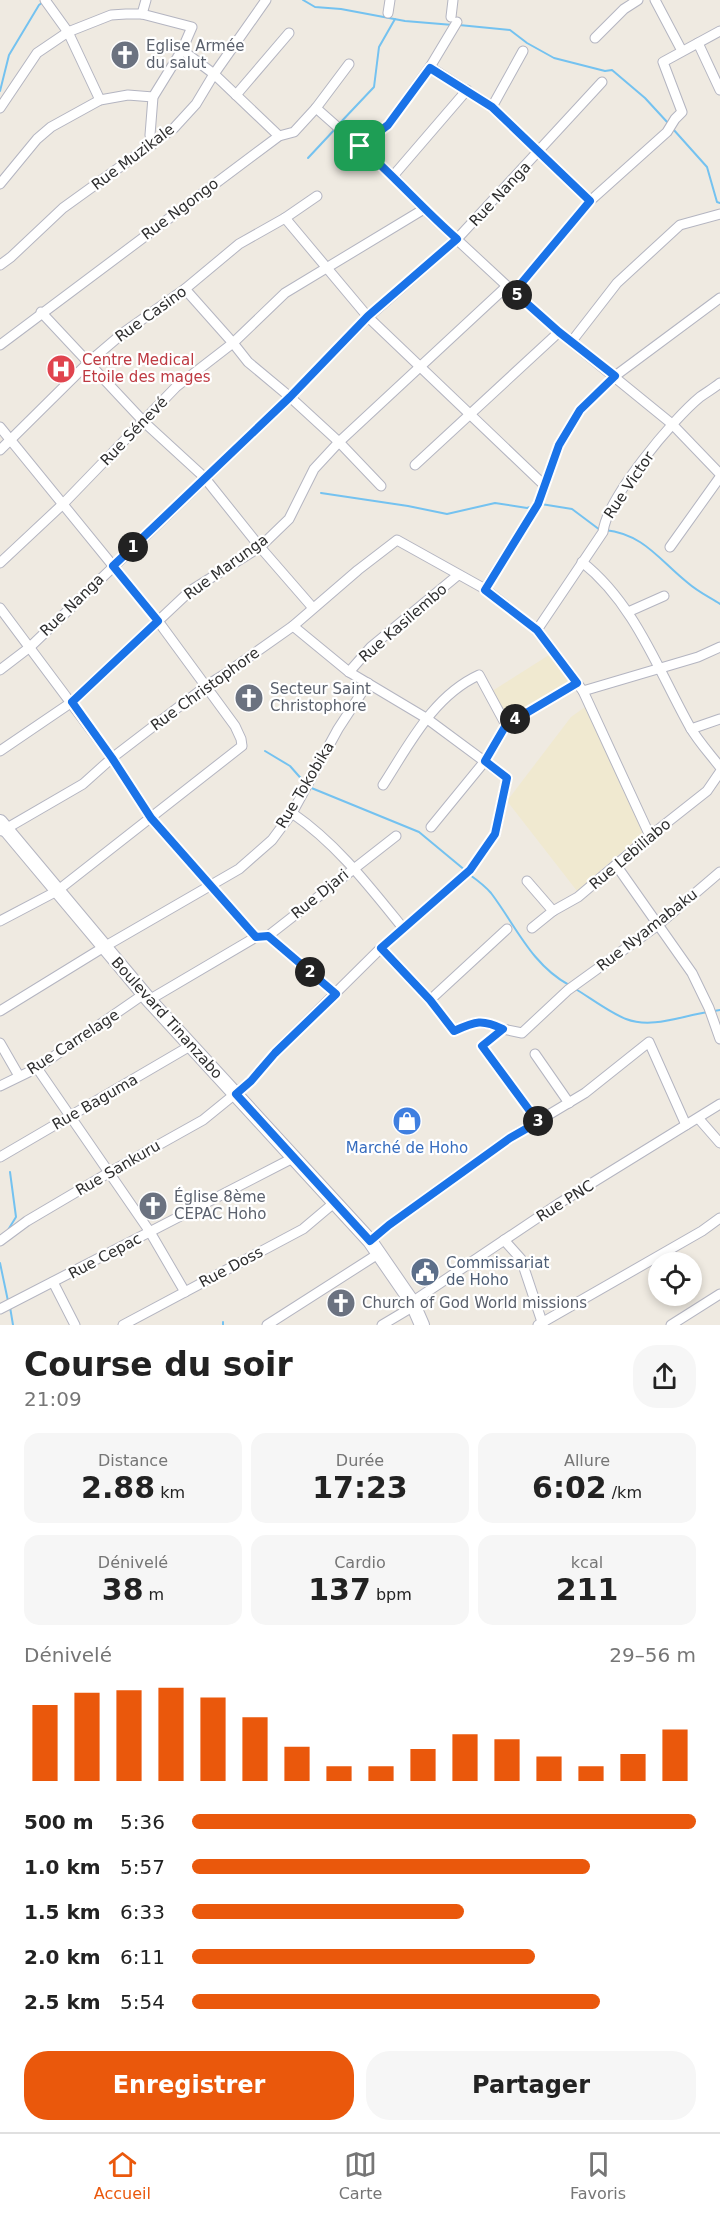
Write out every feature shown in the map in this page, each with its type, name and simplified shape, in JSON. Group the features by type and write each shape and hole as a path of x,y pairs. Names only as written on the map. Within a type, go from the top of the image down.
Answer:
{"street":[{"path":"142,14 146,0"},
{"name":"Rue Muzikale","path":"0,265 63,208 174,128 196,104 214,74 266,0"},
{"path":"388,13 390,0"},
{"path":"360,146 388,125 430,68 454,23 453,0"},
{"path":"595,38 622,4 638,0"},
{"path":"655,0 682,51 720,32"},
{"path":"46,1 68,32 100,100"},
{"path":"0,108 37,53 68,32 111,15 142,14 192,27 182,50 153,97 150,135 152,145"},
{"path":"236,95 289,33"},
{"path":"698,43 720,90"},
{"path":"182,50 214,74 279,136"},
{"path":"492,107 523,51"},
{"name":"Rue Marunga","path":"0,751 72,702 190,591 260,547 289,519 314,469 339,442 510,289 590,201 667,132 682,112 663,62 682,51"},
{"name":"Rue Ngongo","path":"0,345 41,312 279,136 294,132 316,108 348,64"},
{"path":"430,68 492,107 590,201"},
{"name":"Rue Nanga","path":"0,670 30,647 204,477 290,397 368,316 457,239 540,152 602,82"},
{"path":"393,176 467,90"},
{"path":"0,184 51,127 100,100 128,95 153,97"},
{"path":"316,108 393,176 424,209 510,289 672,424 720,475 670,547"},
{"name":"Rue Casino","path":"0,450 89,362 123,333 185,289 239,244 285,218 317,196"},
{"name":"Rue Sénevé","path":"0,563 63,504 176,387 233,343 285,293 424,209"},
{"path":"572,341 617,283 680,225 720,214"},
{"path":"285,218 368,316 469,416 544,485"},
{"path":"185,289 248,362 339,442 381,486"},
{"path":"485,590 538,504 559,445 580,410 615,376 720,298"},
{"path":"41,312 144,422 204,477 313,608"},
{"path":"415,465 559,332"},
{"name":"Rue Victor","path":"537,630 603,532 604,521 626,484 672,424 700,396 720,383"},
{"path":"0,427 158,621 235,726 242,746 57,891 0,921"},
{"name":"Rue Christophore","path":"2,828 83,784 112,758 206,686 293,626 398,540 458,575"},
{"path":"582,562 596,573 628,612 691,729 720,767"},
{"path":"458,575 485,590 537,630 583,691 650,836"},
{"name":"Rue Kasilembo","path":"349,672 371,647 458,575"},
{"path":"628,612 664,596"},
{"path":"0,608 72,702 151,818 256,937"},
{"path":"293,626 349,672 426,718 485,761"},
{"path":"583,691 698,657 720,647"},
{"path":"383,785 426,718 462,683 479,675 506,725"},
{"name":"Rue Tokobika","path":"0,1011 104,947 239,869 272,840 292,813 338,729 368,683"},
{"path":"431,827 485,761 506,725 577,683"},
{"path":"691,729 720,719"},
{"name":"Rue Sankuru","path":"0,1241 27,1221 204,1120 251,1081 275,1053 381,948 468,872 495,834 507,778 485,761"},
{"name":"Rue Lebiliabo","path":"532,928 554,911 578,897 707,791 720,772"},
{"path":"292,813 315,828 354,867 403,928"},
{"name":"Boulevard Tinanzabo","path":"2,828 146,997 370,1241 413,1304 422,1325"},
{"name":"Rue Djari","path":"268,936 396,836"},
{"path":"616,865 692,973 720,1040"},
{"name":"Rue Nyamabaku","path":"503,1029 522,1033 571,988 658,925 720,872"},
{"path":"527,881 554,911"},
{"path":"430,1000 507,929"},
{"path":"146,997 256,937 268,936 336,994"},
{"path":"381,948 430,1000 454,1031 474,1022 489,1022 503,1029 482,1046 538,1122"},
{"name":"Rue Carrelage","path":"0,1086 37,1068 146,997"},
{"path":"370,1241 510,1138 569,1103 649,1042 686,1125"},
{"path":"0,1043 19,1076"},
{"name":"Rue Baguma","path":"0,1157 190,1046"},
{"path":"535,1054 569,1103"},
{"path":"37,1068 150,1232 185,1292"},
{"name":"Rue PNC","path":"382,1325 558,1204 720,1104"},
{"path":"699,1119 720,1143"},
{"name":"Rue Cepac","path":"1,1309 293,1158"},
{"name":"Rue Doss","path":"123,1325 303,1228 335,1202"},
{"path":"504,1240 521,1259 541,1324 720,1218"},
{"path":"267,1325 378,1254"},
{"path":"53,1282 75,1325"},
{"path":"671,1325 720,1294"}],"shaded area":[{"path":"549,655 569,683 506,721 489,693"},
{"path":"585,707 646,831 577,891 507,801 571,717"}],"waterway":[{"path":"303,0 315,7 341,9 405,21 453,25"},
{"path":"0,91 9,55 43,2"},
{"path":"339,124 374,87 379,47 395,19"},
{"path":"459,25 510,30 527,43 554,58 605,71 612,70 645,98 668,123"},
{"path":"308,158 336,128"},
{"path":"673,129 707,167 717,202 720,203"},
{"path":"321,493 447,514 495,503 527,508 533,506"},
{"path":"541,504 572,509 600,530"},
{"path":"605,530 619,533 641,543 692,586 720,604"},
{"path":"265,751 290,766 305,783"},
{"path":"309,787 419,832 466,871"},
{"path":"470,875 491,893 534,955 544,966 569,985"},
{"path":"574,988 613,1013 636,1022 667,1021 708,1012"},
{"path":"714,1011 720,1010"},
{"path":"8,1230 16,1217 10,1172"},
{"path":"0,1263 8,1301"},
{"path":"10,1307 13,1325"}],"place":[{"name":"Eglise Armée du salut","path":"125,55"},
{"name":"Centre Medical Etoile des mages","path":"61,369"},
{"name":"Secteur Saint Christophore","path":"249,698"},
{"name":"Marché de Hoho","path":"407,1121"},
{"name":"Église 8ème CEPAC Hoho","path":"153,1206"},
{"name":"Commissariat de Hoho","path":"425,1272"},
{"name":"Church of God World missions","path":"341,1303"}],"route":[{"path":"430,68 492,107 590,201 514,292 559,332 615,376 580,410 559,445 538,504 485,590 537,630 577,683 506,725 485,761 507,778 495,834 470,870 381,948 430,1000 454,1031 474,1022 489,1022 503,1029 482,1046 538,1122 510,1138 370,1241 236,1094 336,994 268,936 256,937 151,818 72,702 158,621 113,566 290,397 368,316 457,239 360,146 388,125 430,68"}]}
